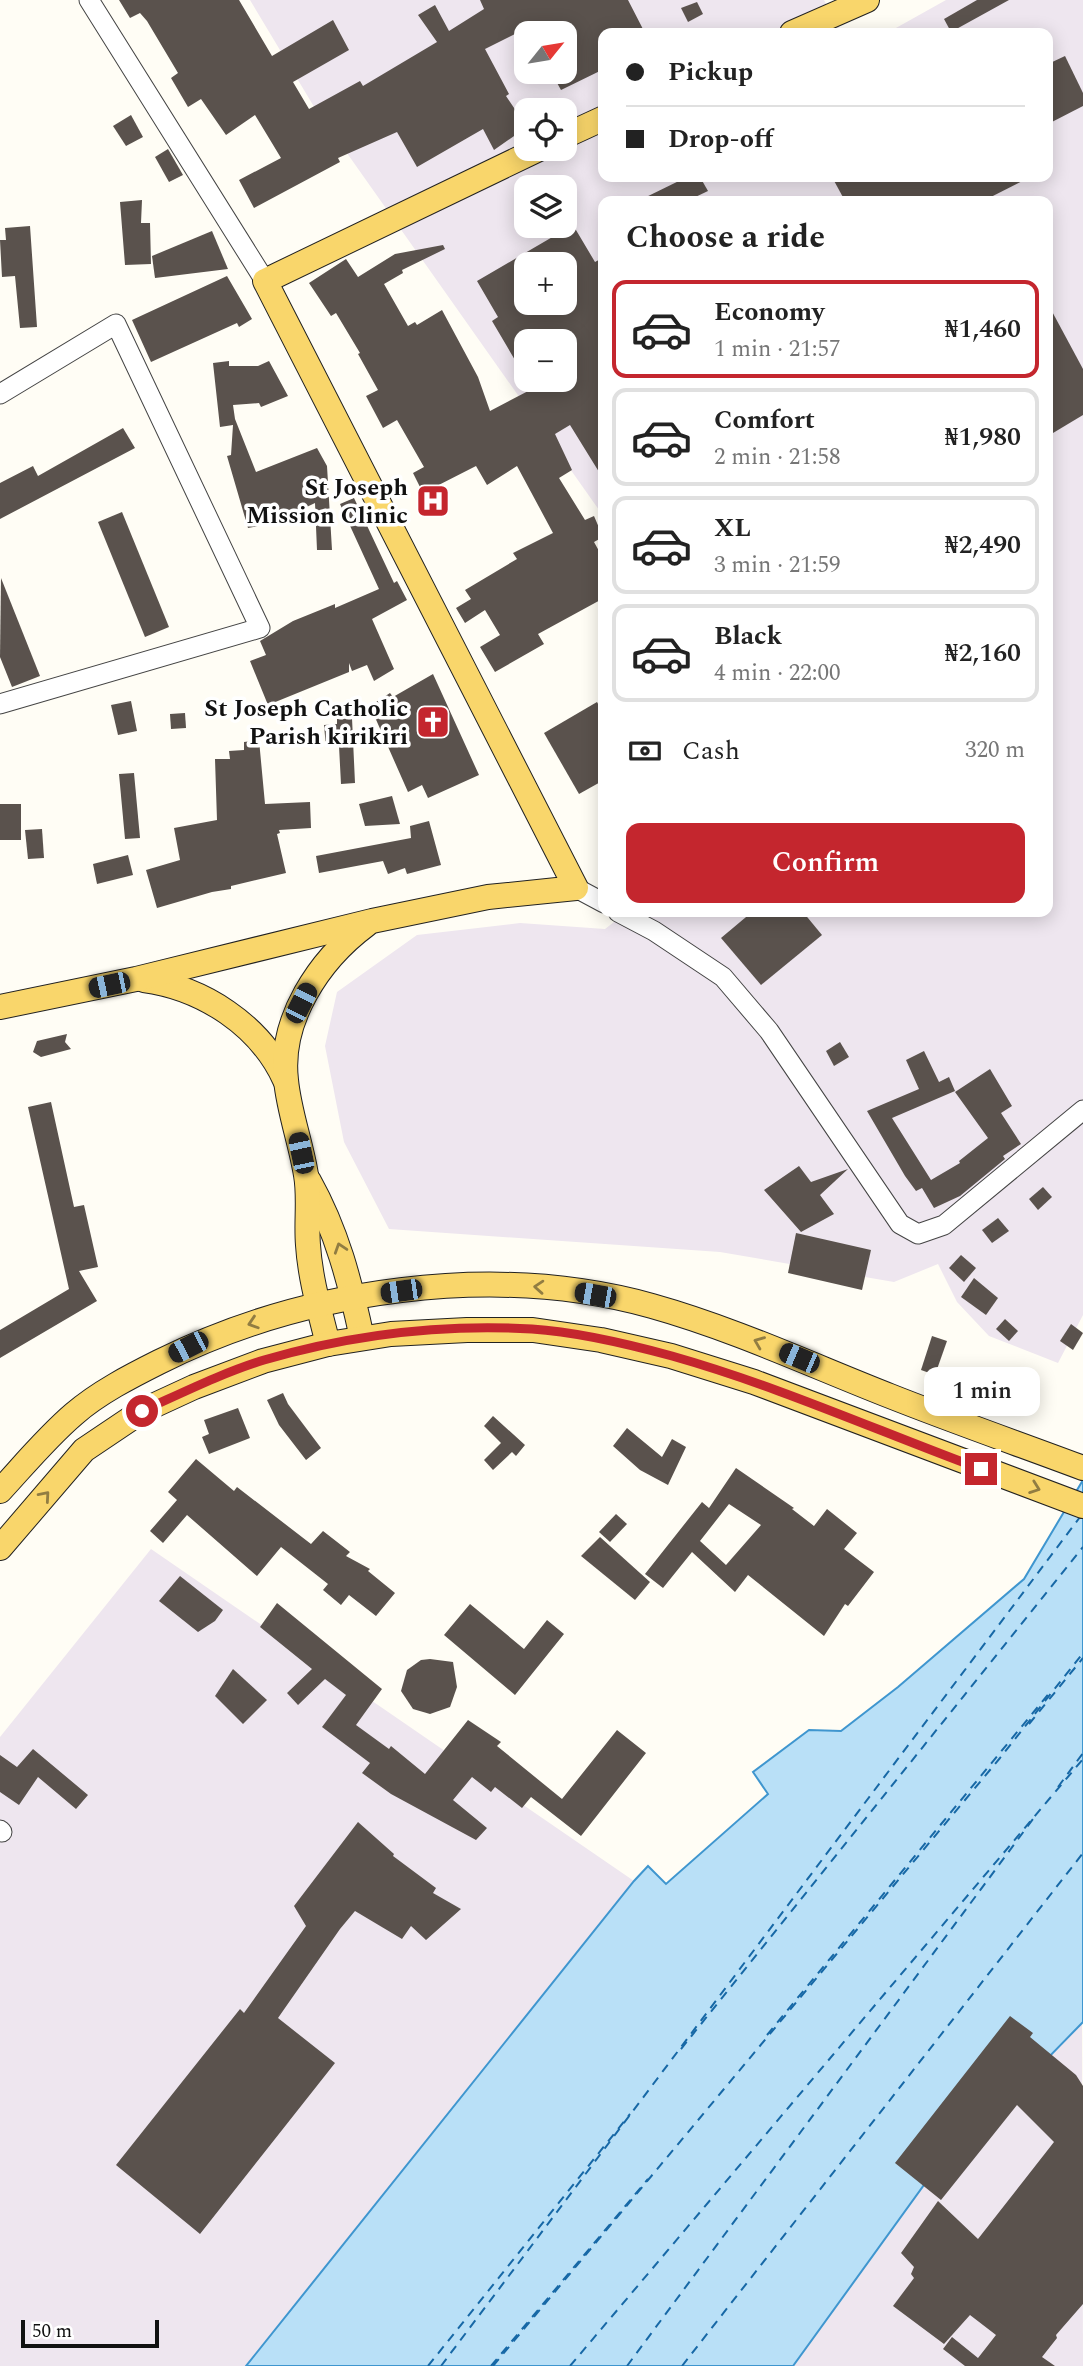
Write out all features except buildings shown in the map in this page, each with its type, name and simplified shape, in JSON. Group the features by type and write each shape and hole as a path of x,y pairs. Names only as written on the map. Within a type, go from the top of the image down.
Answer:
{"main road":[{"path":"803,28 867,0"},
{"path":"577,130 598,121"},
{"path":"0,1007 136,979 372,921 488,897 576,888 265,281 514,161"},
{"path":"328,1344 308,1247 306,1177 286,1083 285,1059 293,1024 313,982 346,939 372,921"},
{"path":"136,979 164,983 215,1004 259,1041 276,1060 286,1083"},
{"path":"306,1177 335,1233 362,1338"},
{"path":"0,1490 75,1413 136,1374 229,1331 319,1305 417,1289 479,1284 582,1292 651,1306 752,1339 890,1396 1083,1468"},
{"path":"0,1548 84,1450 142,1411 194,1387 263,1361 328,1344 362,1338 467,1330 533,1329 601,1340 671,1356 754,1382 1083,1506"}],"street":[{"path":"89,0 265,281"},
{"path":"0,394 116,324 260,628 0,704"},
{"path":"576,888 598,900"},
{"path":"627,917 654,931 723,977 769,1031 900,1224 918,1234 944,1225 1083,1110"}],"shaded area":[{"path":"250,0 824,0 839,28 598,28 598,182 1053,182 1053,28 896,28 946,0 1083,0 1083,1315 1058,1363 989,1336 957,1302 938,1264 894,1282 720,1252 389,1229 344,1142 325,1046 337,992 417,935 520,923 605,929 621,917 1053,917 1053,196 598,196 598,509 516,392 577,392 577,329 514,329 514,390 313,105"},
{"path":"151,1549 634,1881 246,2366 0,2366 0,1737"},
{"path":"1082,2023 1083,2366 793,2366 924,2185"}],"water":[{"path":"1083,1480 1083,2022 924,2185 793,2366 246,2366 648,1866 666,1884 768,1794 753,1772 809,1730 841,1731 898,1687 1024,1579"}],"ferry route":[{"path":"441,2366 1080,1517"},
{"path":"681,2049 1083,1547"},
{"path":"493,2366 1000,1758 1083,1653"},
{"path":"1029,1724 1083,1658"},
{"path":"767,2035 1051,1691"},
{"path":"1058,1787 1083,1753"},
{"path":"570,2366 1083,1759"},
{"path":"627,2366 1033,1819"},
{"path":"682,2366 1083,1853"},
{"path":"428,2366 630,2114"},
{"path":"491,2366 648,2179"}],"place":[{"name":"St Joseph Mission Clinic","path":"433,501"},
{"name":"St Joseph Catholic Parish kirikiri","path":"433,722"}],"route":[{"path":"142,1411 194,1387 263,1361 328,1344 391,1334 533,1329 601,1340 671,1356 754,1382 981,1469"}]}
